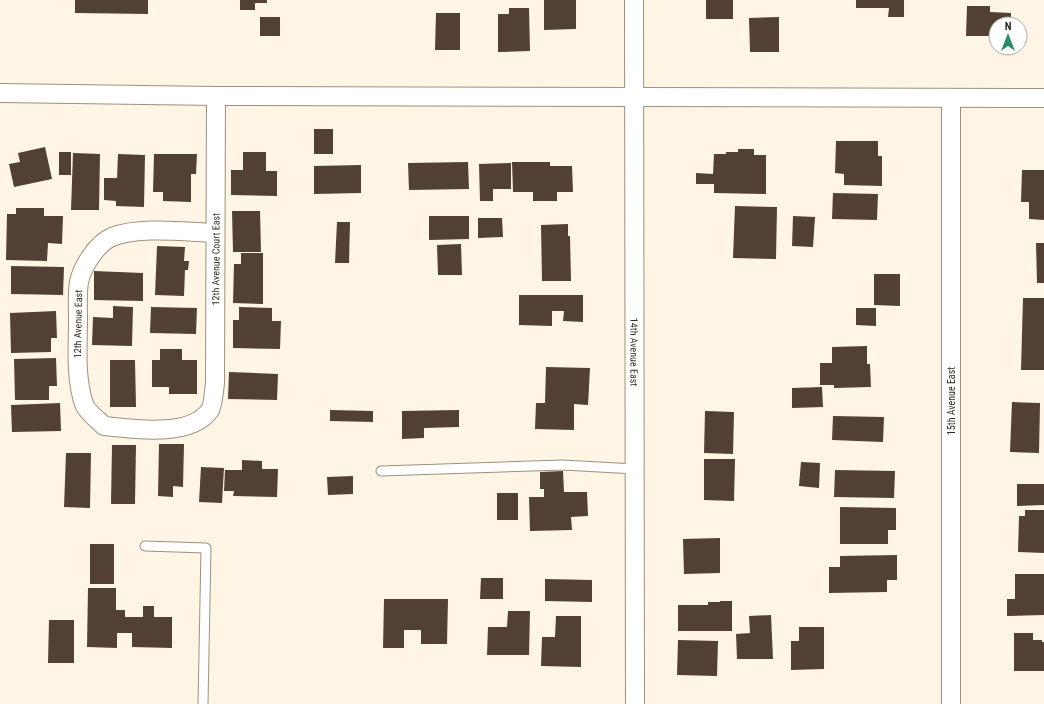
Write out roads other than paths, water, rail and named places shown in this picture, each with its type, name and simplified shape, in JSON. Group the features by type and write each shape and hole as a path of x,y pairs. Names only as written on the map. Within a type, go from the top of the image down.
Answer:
{"street":[{"name":"14th Avenue East","path":"634,0 635,704"},
{"path":"0,93 216,96 1044,98"},
{"name":"12th Avenue Court East","path":"89,411 104,426 139,429 179,429 195,424 210,410 215,383 216,96"},
{"name":"15th Avenue East","path":"951,98 951,704"},
{"name":"12th Avenue East","path":"89,411 84,405 79,384 78,355 79,282 87,261 104,242 111,237 118,235 147,231 215,233"}],"lane":[{"path":"381,471 563,465 635,469"},
{"path":"145,546 206,548 204,704"}]}
